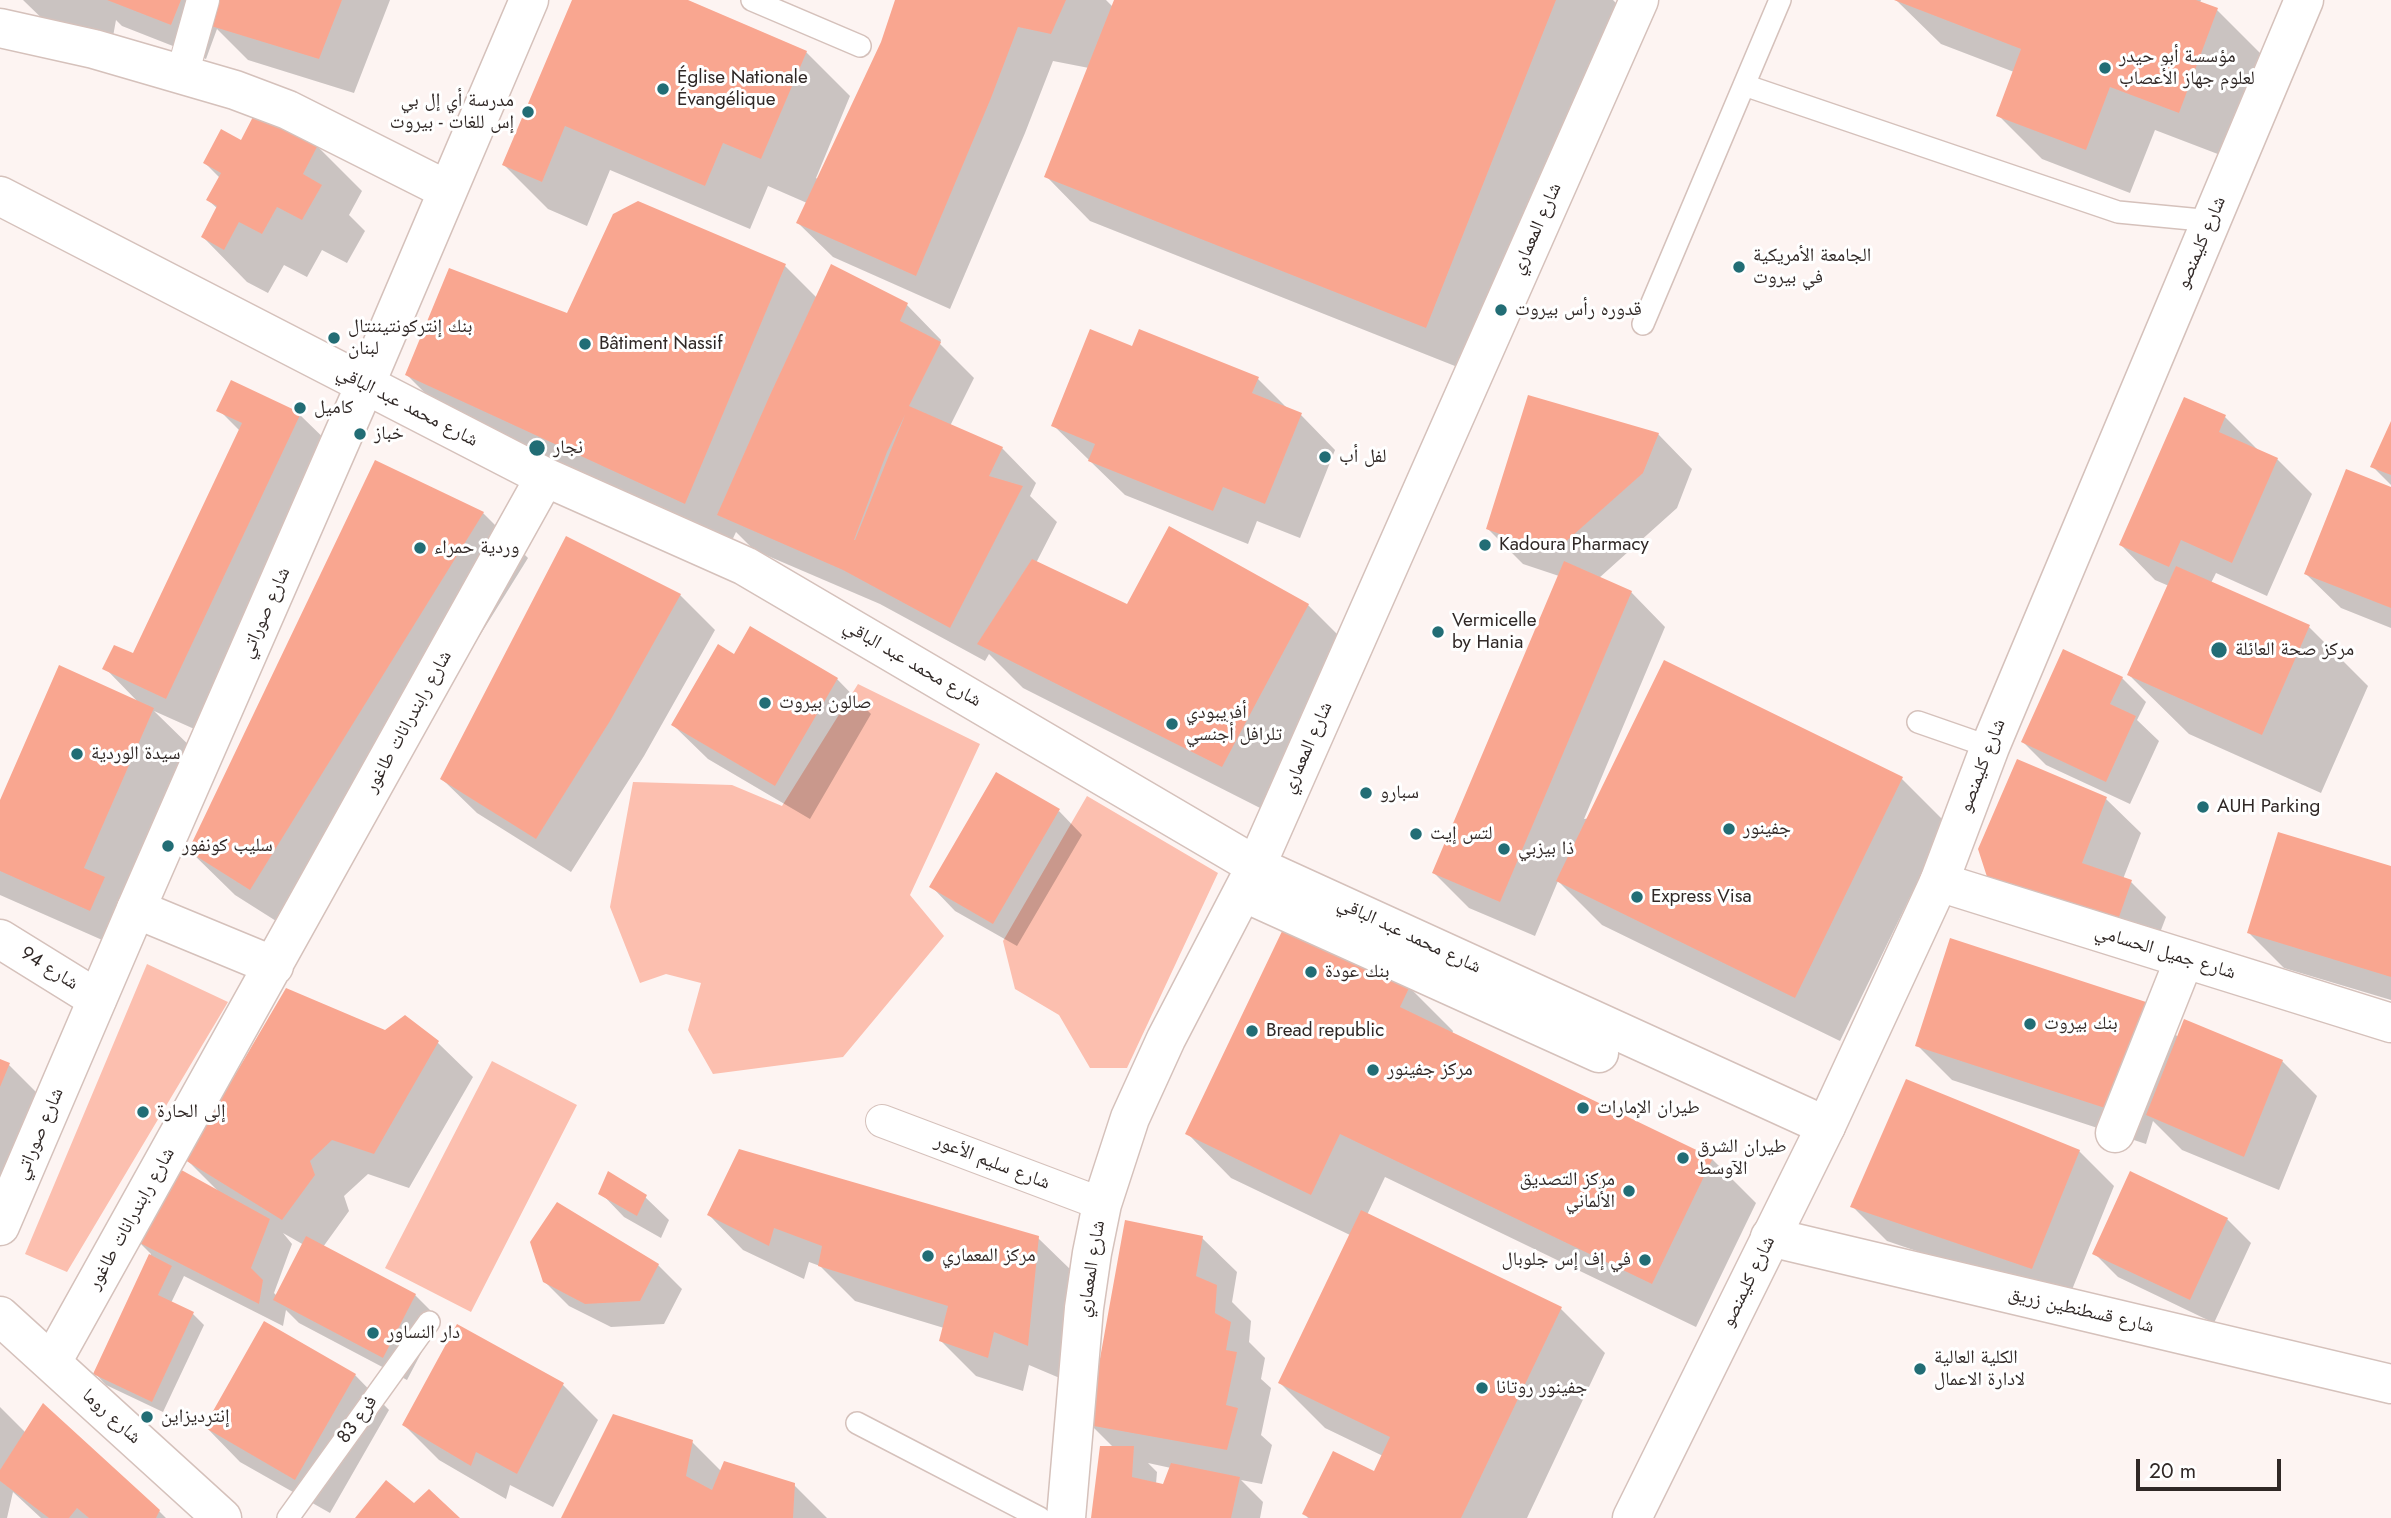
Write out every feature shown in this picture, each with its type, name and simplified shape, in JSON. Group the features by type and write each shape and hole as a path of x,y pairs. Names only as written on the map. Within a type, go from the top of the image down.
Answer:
{"street":[{"path":"182,75 203,0"},
{"name":"شارع صوراتي","path":"0,1226 366,385 530,0"},
{"name":"شارع المعماري","path":"1066,1518 1084,1308 1102,1204 1130,1118 1155,1062 1250,879 1639,0"},
{"name":"شارع كليمنصو","path":"1632,1518 1820,1138 1939,882 1990,747 2304,0"},
{"path":"0,28 94,49 235,90 288,110 447,190"},
{"name":"شارع محمد عبد الباقي","path":"0,196 545,477 745,566 1250,879 1820,1138"},
{"name":"شارع رابندرانات طاغور","path":"52,1362 545,477"},
{"name":"شارع جميل الحسامي","path":"1939,882 2391,1023"},
{"path":"136,909 274,966"},
{"name":"شارع 94","path":"0,939 97,999"},
{"path":"2115,1133 2184,960"},
{"name":"شارع سليم الأعور","path":"882,1121 1102,1204"},
{"name":"شارع قسطنطين زريق","path":"1770,1237 2391,1384"},
{"name":"شارع روما","path":"0,1317 222,1518"}],"lane":[{"path":"752,0 860,46"},
{"path":"1643,324 1780,0"},
{"path":"1744,85 2118,212 2212,221"},
{"path":"1918,722 1990,747"},
{"name":"فرع 83","path":"288,1518 429,1322"},
{"path":"857,1423 1040,1518"}],"shaded area":[{"path":"858,684 980,744 910,895 944,936 843,1057 713,1074 688,1030 701,983 666,974 640,983 610,907 633,782 732,785 782,806"},
{"path":"1087,796 1218,873 1127,1068 1090,1068 1059,1015 1015,989 1003,941"},
{"path":"147,964 228,1002 67,1272 25,1254"},
{"path":"492,1061 577,1105 471,1312 385,1268"}],"building":[{"path":"107,0 181,0 171,25"},
{"path":"216,0 342,0 319,59 211,26"},
{"name":"Église Nationale Évangélique","path":"572,0 688,0 807,51 761,159 723,143 705,186 565,126 542,182 502,165"},
{"path":"895,0 1066,0 1051,34 1018,27 916,276 796,223 881,42"},
{"path":"1114,0 1556,0 1426,328 1044,177"},
{"name":"مؤسسة أبو حيدر لعلوم جهاز الأعصاب","path":"1894,0 2196,0 2218,8 2179,113 2110,87 2086,150 1996,116 2021,49"},
{"path":"256,111 318,145 303,174 322,185 302,220 277,207 262,234 239,222 224,250 201,237 217,206 206,200 221,173 203,163 221,129 241,140"},
{"name":"Bâtiment Nassif","path":"638,201 786,264 685,504 405,375 449,268 567,313 613,214"},
{"path":"831,264 908,303 900,321 941,342 909,406 1003,447 989,476 1023,486 950,628 843,570 717,515","holes":["905,415 855,540 887,452"]},
{"path":"1090,329 1132,346 1139,329 1259,377 1252,393 1302,413 1265,504 1223,487 1213,511 1088,461 1095,444 1051,426"},
{"path":"231,380 301,413 166,699 102,669 114,645 133,653 242,423 216,411"},
{"path":"1528,395 1659,433 1643,473 1553,553 1486,529"},
{"path":"2184,397 2226,415 2219,432 2278,458 2232,563 2181,540 2169,567 2119,545"},
{"path":"2391,421 2391,475 2370,467"},
{"path":"375,460 484,512 250,890 188,851"},
{"path":"2346,469 2391,487 2391,608 2304,574"},
{"path":"1169,526 1309,604 1222,767 977,644 1032,559 1127,604"},
{"path":"566,536 681,594 610,721 536,839 440,779"},
{"path":"1564,561 1632,591 1500,902 1432,873"},
{"name":"مركز صحة العائلة","path":"2176,566 2310,625 2262,735 2127,675"},
{"path":"750,626 838,678 775,786 671,725 718,644 734,654"},
{"path":"2063,649 2123,677 2110,704 2136,716 2106,782 2021,742"},
{"name":"جفينور","path":"1664,660 1903,777 1795,998 1556,881"},
{"name":"سيدة الوردية","path":"59,665 154,708 84,868 105,877 90,911 0,871 0,800"},
{"path":"2017,759 2107,797 2082,863 2132,880 2119,917 1989,883 1978,849"},
{"path":"996,772 1060,809 993,924 929,887"},
{"path":"2278,832 2391,866 2391,977 2247,933"},
{"name":"مركز جفينور","path":"1285,925 1410,986 1400,1007 1713,1158 1652,1284 1340,1134 1311,1195 1185,1134"},
{"name":"بنك بيروت","path":"1950,938 2146,1002 2111,1110 1915,1046"},
{"path":"286,988 385,1030 405,1015 439,1041 374,1154 332,1140 310,1161 315,1175 282,1220 185,1160"},
{"path":"2184,1019 2283,1060 2244,1157 2146,1115"},
{"path":"0,1059 10,1063 0,1087"},
{"path":"1906,1079 2080,1150 2032,1269 1850,1207"},
{"name":"مركز المعماري","path":"739,1149 1039,1236 1028,1346 994,1332 988,1358 939,1341 948,1306 818,1266 822,1246 774,1228 769,1246 707,1215"},
{"path":"176,1167 270,1219 251,1268 263,1280 259,1304 136,1241"},
{"path":"608,1171 647,1195 637,1216 598,1194"},
{"path":"2130,1171 2228,1218 2190,1300 2092,1254"},
{"path":"557,1202 659,1264 640,1301 585,1304 543,1282 530,1242"},
{"path":"1361,1210 1562,1307 1461,1518 1310,1518 1302,1514 1333,1451 1374,1471 1390,1437 1278,1383"},
{"path":"1125,1220 1203,1236 1196,1276 1217,1285 1215,1313 1231,1322 1226,1350 1237,1352 1226,1405 1238,1408 1227,1450 1088,1425"},
{"path":"306,1236 416,1294 383,1358 273,1300"},
{"path":"149,1254 172,1266 158,1295 194,1312 152,1402 93,1374"},
{"path":"264,1321 356,1374 295,1480 204,1427"},
{"path":"457,1324 564,1383 517,1474 476,1452 471,1466 402,1425"},
{"path":"43,1403 160,1510 156,1518 89,1518 77,1508 69,1518 49,1518 0,1481 0,1470"},
{"path":"613,1414 693,1440 686,1476 712,1490 724,1461 795,1483 793,1518 561,1518"},
{"path":"1100,1446 1134,1446 1132,1477 1163,1484 1171,1463 1240,1477 1231,1518 1091,1518"},
{"path":"386,1480 414,1503 429,1489 460,1518 355,1518"}],"place":[{"name":"مؤسسة أبو حيدر لعلوم جهاز الأعصاب","path":"2105,68"},
{"name":"Église Nationale Évangélique","path":"663,89"},
{"name":"مدرسة أي إل بي إس للغات - بيروت","path":"528,112"},
{"name":"الجامعة الأمريكية في بيروت","path":"1739,267"},
{"name":"قدوره رأس بيروت","path":"1501,310"},
{"name":"بنك إنتركونتيننتال لبنان","path":"334,338"},
{"name":"Bâtiment Nassif","path":"585,344"},
{"name":"كاميل","path":"300,408"},
{"name":"خباز","path":"360,434"},
{"name":"نجار","path":"537,448"},
{"name":"لفل أب","path":"1325,457"},
{"name":"Kadoura Pharmacy","path":"1485,545"},
{"name":"وردية حمراء","path":"420,548"},
{"name":"Vermicelle by Hania","path":"1438,632"},
{"name":"مركز صحة العائلة","path":"2219,650"},
{"name":"صالون بيروت","path":"765,703"},
{"name":"أفريبودي تلرافل أجنسي","path":"1172,724"},
{"name":"سيدة الوردية","path":"77,754"},
{"name":"سبارو","path":"1366,793"},
{"name":"AUH Parking","path":"2203,807"},
{"name":"جفينور","path":"1729,829"},
{"name":"لتس إيت","path":"1416,834"},
{"name":"سليب كونفور","path":"168,846"},
{"name":"ذا بيزبي","path":"1504,849"},
{"name":"Express Visa","path":"1637,897"},
{"name":"بنك عودة","path":"1311,972"},
{"name":"بنك بيروت","path":"2030,1024"},
{"name":"Bread republic","path":"1252,1031"},
{"name":"مركز جفينور","path":"1373,1070"},
{"name":"طيران الإمارات","path":"1583,1108"},
{"name":"إلی الحارة","path":"143,1112"},
{"name":"طيران الشرق الآوسط","path":"1683,1158"},
{"name":"مركز التصديق الألماني","path":"1629,1191"},
{"name":"مركز المعماري","path":"928,1256"},
{"name":"في إف إس جلوبال","path":"1645,1260"},
{"name":"دار النساور","path":"373,1333"},
{"name":"الكلية العالية لادارة الاعمال","path":"1920,1369"},
{"name":"جفينور روتانا","path":"1482,1388"},
{"name":"إنترديزاين","path":"147,1417"}]}
